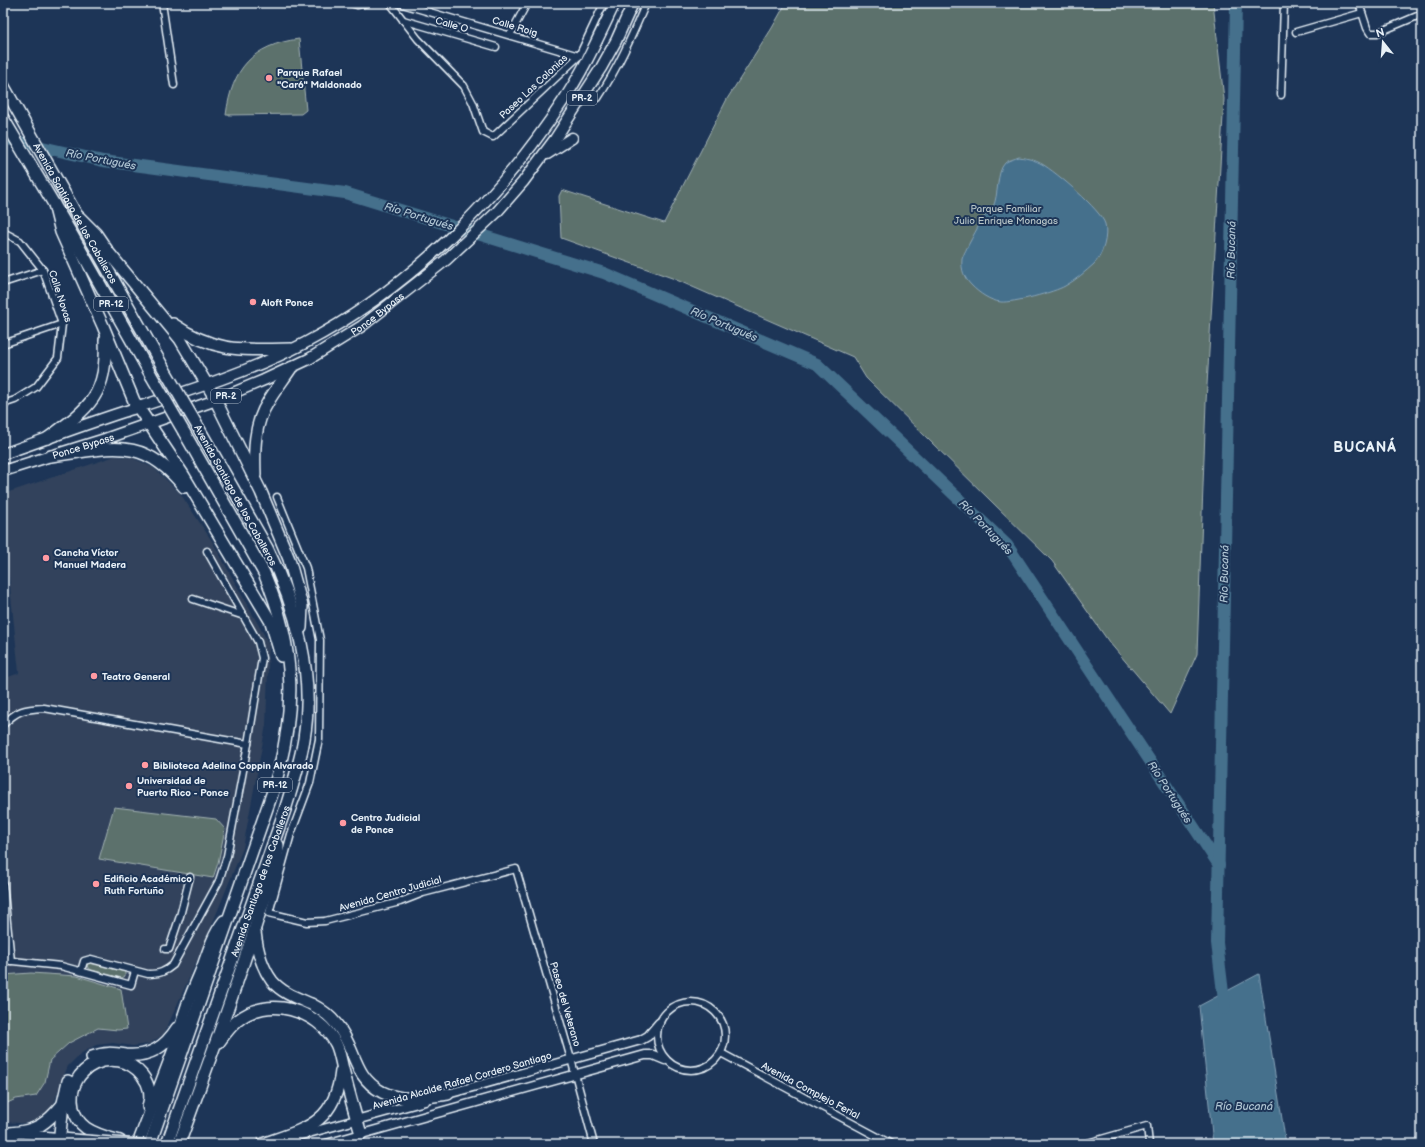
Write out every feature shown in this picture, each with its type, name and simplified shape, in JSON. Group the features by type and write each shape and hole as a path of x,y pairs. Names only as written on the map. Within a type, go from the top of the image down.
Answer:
{"highway":[{"name":"Ponce Bypass","path":"3,454 138,407 208,385 303,344 351,316 411,272 468,220 504,181 539,136 564,101 590,55 615,3"},
{"name":"Ponce Bypass","path":"3,471 105,439 216,400 291,368 362,326 446,260 496,213 519,186 555,139 601,68 634,3"},
{"name":"Avenida Santiago de los Caballeros","path":"5,89 79,217 92,234 164,369 244,507 277,568 295,617 301,641 307,697 304,740 296,771 277,832 167,1144"},
{"name":"Avenida Santiago de los Caballeros","path":"3,118 54,204 66,232 220,492 264,573 273,595 286,643 290,688 288,726 281,765 264,821 150,1144"},
{"path":"542,157 572,138"},
{"path":"66,232 105,333 134,401 184,476 271,622 290,688"},
{"path":"92,234 158,311 187,349 216,400 255,480 289,559 302,606 301,641"},
{"path":"158,311 185,332 213,344 229,348 249,350 291,349"},
{"path":"48,438 77,417 96,395 104,372 106,354 105,333"},
{"path":"255,480 254,452 262,414 267,402 291,368"},
{"path":"3,448 18,448"},
{"path":"51,456 114,448 141,452 169,470 205,511"},
{"path":"180,1144 255,929 278,851 277,832"},
{"path":"59,1140 66,1088 76,1069 86,1060 99,1054 106,1052 138,1055 155,1050 169,1040 181,1022 217,931 232,911"},
{"path":"255,929 260,959 273,982 286,993 312,1005 331,1018 346,1039 358,1069 374,1087 390,1095 408,1099 448,1094"},
{"path":"213,1048 237,1021 262,1009 282,1008 300,1012 311,1017 320,1023 335,1042 361,1134"},
{"path":"138,1144 179,1036 181,1022"},
{"path":"127,1143 96,1134 84,1126 76,1116 72,1095 75,1084 81,1074 92,1065 101,1061 110,1060 121,1062 135,1068 142,1075 150,1092 150,1102 144,1128"},
{"path":"263,1144 306,1128 324,1115 331,1106 337,1093 342,1065"},
{"path":"7,1133 24,1132 38,1127 49,1120 63,1103"}],"street":[{"path":"162,3 174,85"},
{"path":"350,3 357,5 367,3"},
{"path":"390,3 402,20"},
{"name":"Calle Roig","path":"399,3 579,56"},
{"path":"510,35 527,3"},
{"name":"Paseo Las Colonias","path":"402,20 418,39 464,86 473,103 483,132 492,137 579,56 604,3"},
{"path":"598,98 622,57 646,5 634,3"},
{"path":"1281,95 1284,3"},
{"path":"1359,3 1370,33 1377,33 1422,14"},
{"path":"1296,32 1362,13"},
{"name":"Calle O","path":"402,20 496,47"},
{"name":"Calle Novas","path":"3,232 20,241 43,270 62,324 58,358 36,387 15,400 3,404"},
{"path":"3,283 43,270"},
{"path":"3,344 62,324"},
{"name":"Avenida Centro Judicial","path":"277,497 306,568 320,640 319,739 310,783 291,834 269,913 307,922 325,921 400,902 422,893 516,869"},
{"path":"81,971 84,961 91,959 135,971 153,974 167,971 173,965 219,881 227,856 262,658 258,642 207,551"},
{"path":"193,599 244,616"},
{"path":"3,725 12,716 26,709 44,708 248,744"},
{"name":"Paseo del Veterano","path":"516,869 594,1144"},
{"path":"180,950 175,948 167,949 180,916 190,877"},
{"path":"3,883 11,961"},
{"path":"3,960 61,966 131,985 135,971"},
{"path":"3,966 11,961"},
{"path":"696,1002 708,1007 718,1016 724,1028 725,1040 721,1053 707,1067 688,1071 676,1068 661,1055 656,1036 659,1023 666,1012 680,1004 696,1002"},
{"name":"Avenida Alcalde Rafael Cordero Santiago","path":"263,1144 357,1120 641,1040 648,1036 659,1023"},
{"name":"Avenida Complejo Ferial","path":"721,1053 891,1144"},
{"path":"326,1144 645,1056 653,1056 665,1060"},
{"path":"1084,1144 1147,1126 1149,1144"},
{"path":"7,1133 59,1140 79,1139 146,1144"}],"shaded area":[{"name":"Universidad de Puerto Rico - Ponce","path":"115,456 133,458 154,468 180,493 212,541 269,644 266,725 243,848 203,947 164,1034 149,1044 133,1046 113,1043 96,1045 80,1054 68,1066 53,1107 34,1124 3,1122 3,679 19,673 3,520 3,494"}],"green space":[{"name":"Parque Familiar Julio Enrique Monagas","path":"786,3 1213,3 1224,99 1206,402 1197,654 1170,714 1109,642 1052,561 866,378 853,357 672,278 561,238 559,196 562,190 664,223 727,99"},
{"name":"Parque Rafael \"Caró\" Maldonado","path":"299,39 306,110 301,114 226,115 233,85 239,72 247,62 269,47 283,42"},
{"path":"114,807 216,819 225,829 218,863 213,878 99,859"},
{"path":"89,963 125,972 125,976 122,978 92,970 88,968 87,965"},
{"path":"31,973 77,976 121,989 127,1029 118,1030 98,1028 69,1043 50,1060 45,1082 36,1096 16,1099 3,1105 3,975"}],"water":[{"path":"1019,157 1037,161 1067,183 1087,201 1102,218 1105,224 1106,234 1100,256 1094,264 1077,279 1060,288 1034,297 1001,302 985,296 969,283 964,274 962,259 983,218 993,207 1002,167 1006,162"},
{"name":"Río Bucaná","path":"1259,974 1286,1144 1213,1144 1199,1006"}],"waterway":[{"name":"Río Bucaná","path":"1225,1009 1217,943 1236,3"},
{"name":"Río Portugués","path":"3,138 103,161 345,193 604,273 817,364 1007,545 1219,865"}],"place":[{"name":"Parque Rafael \"Caró\" Maldonado","path":"269,78"},
{"name":"Aloft Ponce","path":"253,302"},
{"name":"Cancha Víctor Manuel Madera","path":"46,558"},
{"name":"Teatro General","path":"94,676"},
{"name":"Biblioteca Adelina Coppin Alvarado","path":"145,765"},
{"name":"Universidad de Puerto Rico - Ponce","path":"129,786"},
{"name":"Centro Judicial de Ponce","path":"343,823"},
{"name":"Edificio Académico Ruth Fortuño","path":"96,884"}],"district":[{"name":"BUCANÁ","path":"1365,447"}]}
